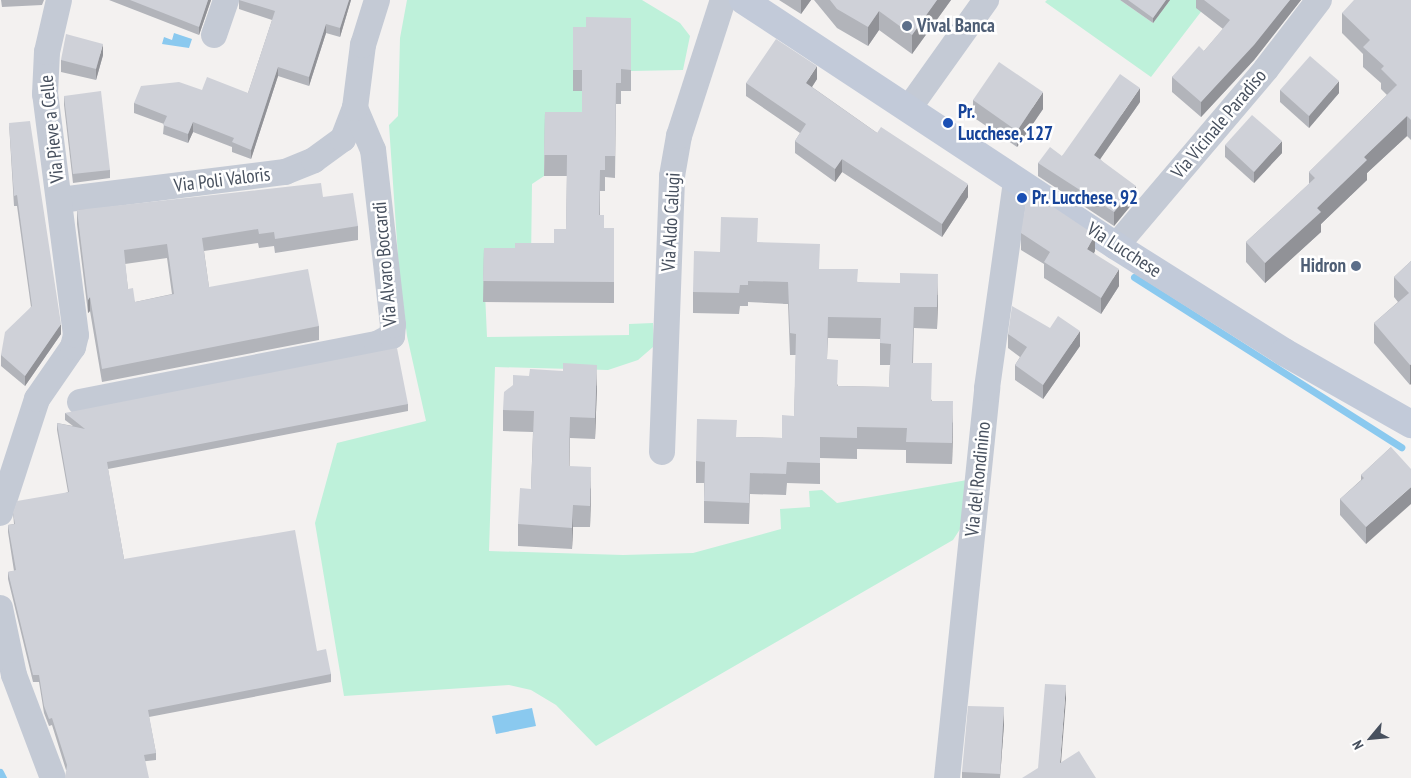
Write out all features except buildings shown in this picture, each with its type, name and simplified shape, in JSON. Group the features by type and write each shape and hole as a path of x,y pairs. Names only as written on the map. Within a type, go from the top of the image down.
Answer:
{"street":[{"name":"Via Pieve a Celle","path":"0,513 37,399 75,341 76,325 45,80 50,35 59,0"},
{"path":"214,35 226,0"},
{"path":"355,108 363,45 377,0"},
{"name":"Via Aldo Calugi","path":"662,452 672,176 679,136 723,0"},
{"name":"Via Lucchese","path":"743,0 1116,246 1284,352 1411,424"},
{"path":"909,108 986,0"},
{"name":"Via Vicinale Paradiso","path":"1116,246 1266,69 1319,0"},
{"name":"Via Poli Valoris","path":"60,200 285,172 314,160 343,139 355,108"},
{"name":"Via Alvaro Boccardi","path":"80,402 388,340 394,325 374,150 355,108"},
{"name":"Via del Rondinino","path":"947,778 987,388 1016,181"},
{"path":"0,608 14,675 53,778"}],"green space":[{"path":"407,0 642,0 680,23 690,36 683,70 631,71 582,91 582,134 545,133 544,176 532,184 531,263 484,270 487,337 629,335 629,324 653,323 654,340 653,347 638,360 608,370 495,367 489,551 623,555 693,553 781,529 780,509 810,507 809,491 822,490 837,503 967,480 962,526 953,540 596,746 556,705 531,690 509,685 344,696 315,523 337,443 426,421 407,336 399,271 389,125 398,116 400,38"},
{"path":"1047,0 1120,0 1153,23 1170,0 1210,0 1151,77 1045,2"}],"water":[{"path":"174,33 192,39 189,48 162,44 164,37 172,40"},
{"path":"532,708 536,726 496,734 492,716"}],"waterway":[{"path":"1134,277 1401,447"},
{"path":"0,772 3,778"}],"place":[{"name":"Vival Banca","path":"907,26"},
{"name":"Pr. Lucchese, 127","path":"948,123"},
{"name":"Pr. Lucchese, 92","path":"1022,198"},
{"name":"Hidron","path":"1356,266"}]}
